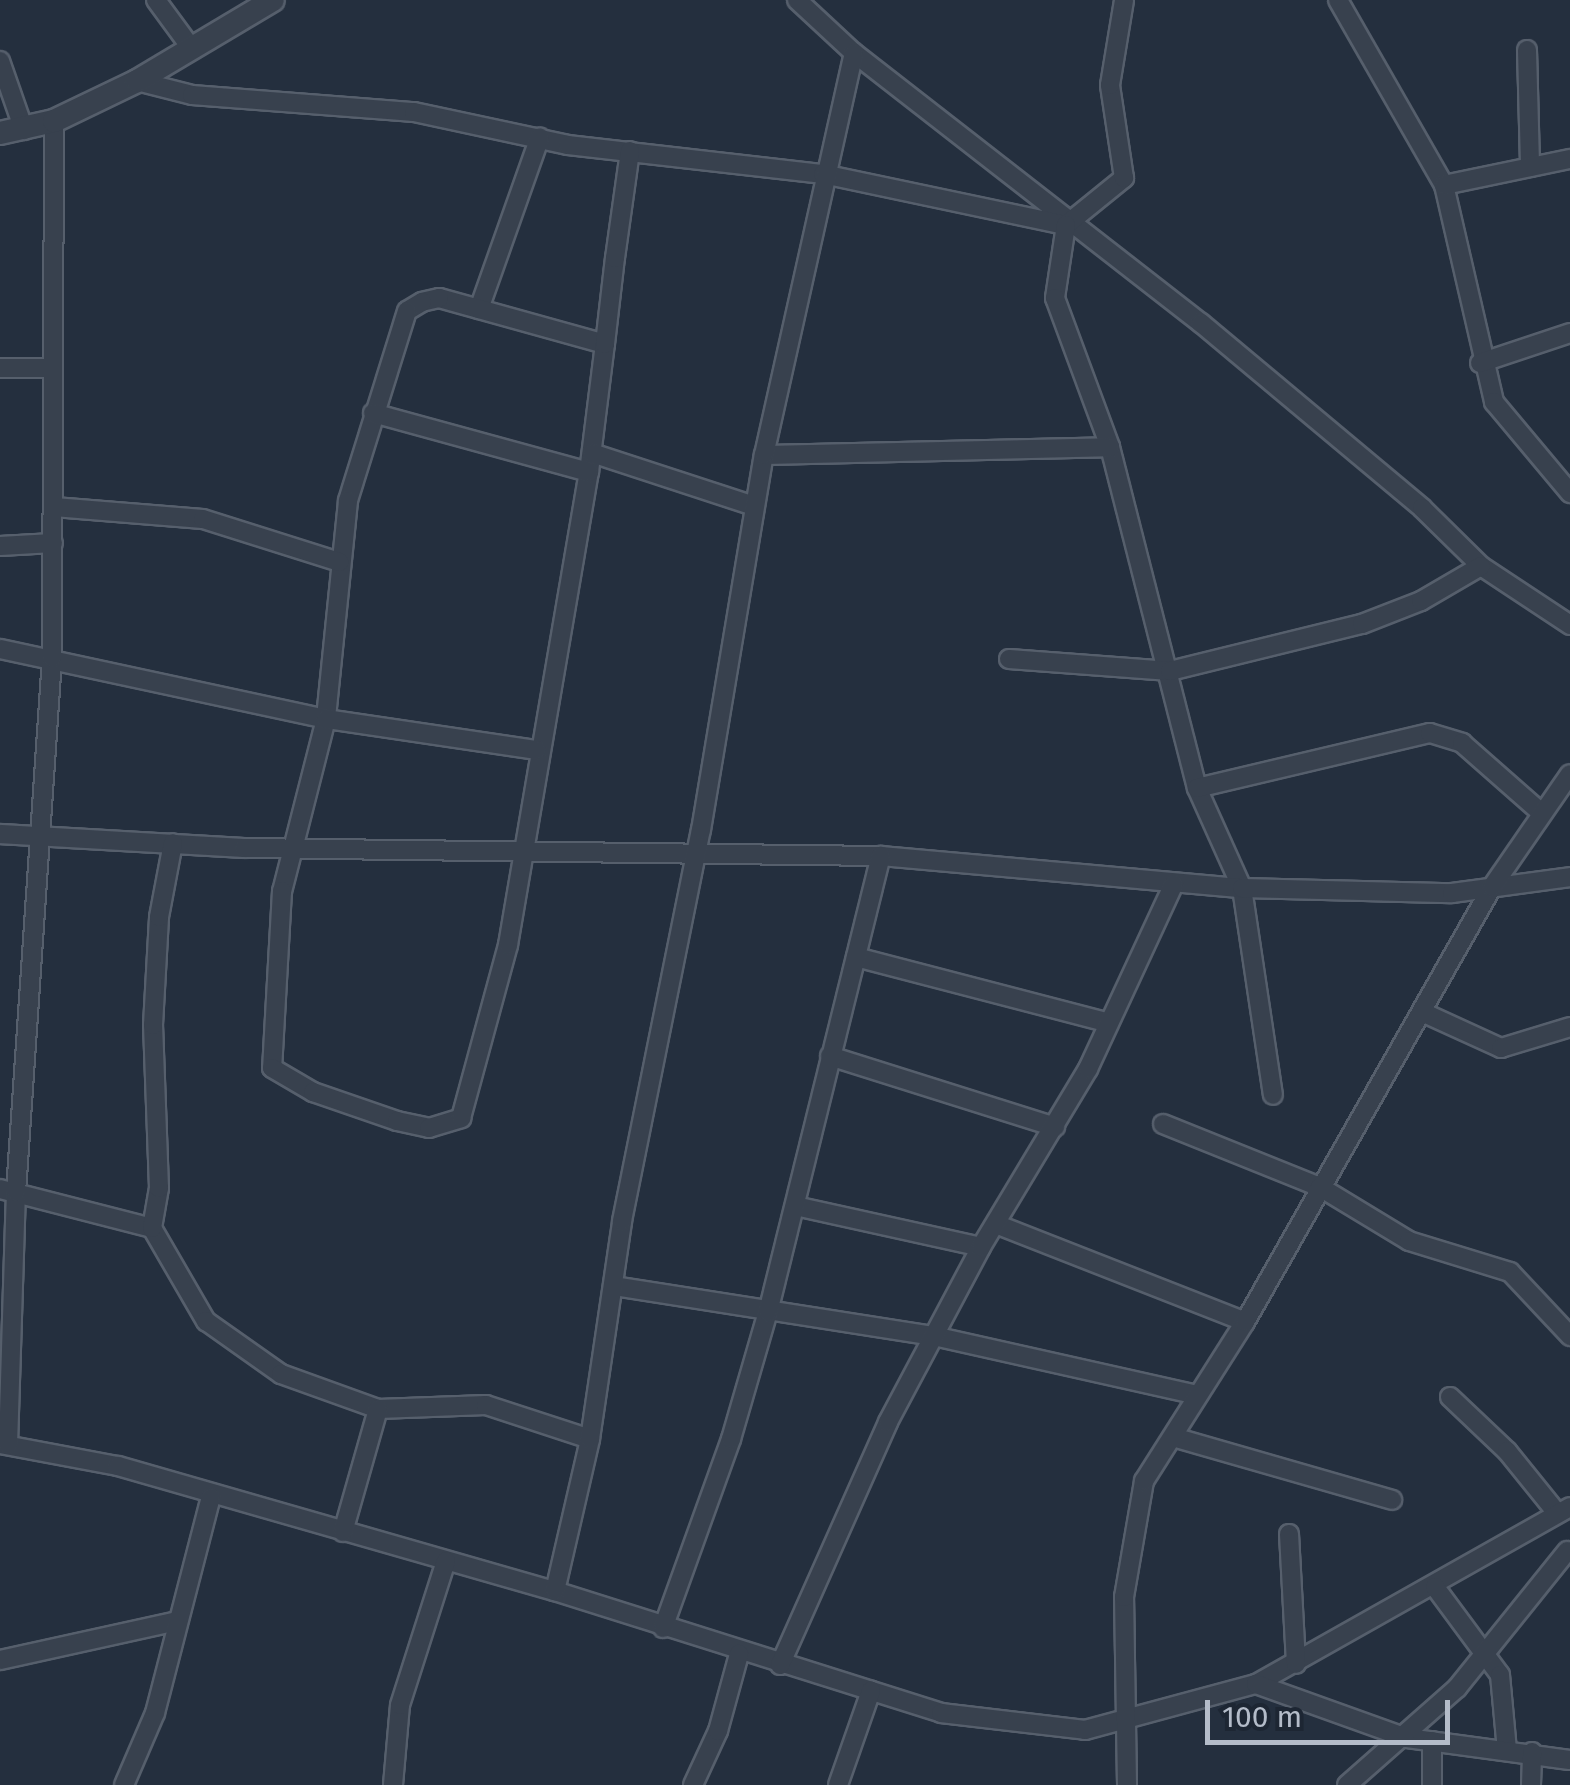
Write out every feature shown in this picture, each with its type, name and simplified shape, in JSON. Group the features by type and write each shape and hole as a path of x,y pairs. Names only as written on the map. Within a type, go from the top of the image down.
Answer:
{"street":[{"path":"156,0 192,49"},
{"path":"0,134 54,122 137,81 271,0"},
{"path":"796,0 854,53 1070,222 1422,508 1481,566 1570,626"},
{"path":"1124,0 1110,85 1124,178 1070,222 1056,298 1110,447 1197,788 1242,888 1274,1095"},
{"path":"1338,0 1444,185 1470,290 1480,363 1504,418 1570,492"},
{"path":"1528,50 1530,167"},
{"path":"555,1591 590,1439 754,506 822,174 854,53"},
{"path":"0,61 24,130"},
{"path":"137,81 192,94 414,112 630,151 822,174 1070,222"},
{"path":"54,122 52,658 42,832 8,1191 4,1445 118,1466 211,1496 555,1591 740,1654 941,1712 1038,1728 1124,1724 1256,1684 1557,1514"},
{"path":"479,309 540,137"},
{"path":"605,344 440,298 407,311 373,414 339,562 326,718 280,905 272,1068 313,1092 429,1128 461,1118 508,945 537,750 590,462 630,151"},
{"path":"1444,185 1570,160"},
{"path":"1480,363 1570,333"},
{"path":"0,368 53,368"},
{"path":"373,414 590,462 754,506"},
{"path":"764,455 1110,447"},
{"path":"54,507 203,519 339,562"},
{"path":"0,546 54,543"},
{"path":"1010,659 1170,672 1362,624 1421,601 1481,566"},
{"path":"0,649 326,718 537,750"},
{"path":"1197,788 1430,733 1462,744 1540,811"},
{"path":"1126,1785 1130,1533 1144,1482 1245,1322 1492,887 1540,811 1570,774"},
{"path":"0,834 42,832 297,848 881,856 1174,884 1452,894 1570,877"},
{"path":"173,843 160,917 153,1024 159,1188 152,1228 206,1321 244,1352 281,1374 378,1410 486,1405 590,1439"},
{"path":"663,1628 731,1439 768,1312 881,856"},
{"path":"780,1665 888,1422 938,1337 981,1248 1055,1127 1109,1024 1174,884"},
{"path":"856,957 1109,1024"},
{"path":"1422,1012 1501,1048 1570,1027"},
{"path":"830,1056 1055,1127"},
{"path":"1163,1124 1320,1187 1393,1234 1510,1272 1570,1336"},
{"path":"8,1191 152,1228"},
{"path":"795,1206 981,1248"},
{"path":"998,1225 1245,1322"},
{"path":"614,1286 938,1337 1198,1395"},
{"path":"1347,1785 1407,1738 1487,1654 1568,1553 1557,1514 1507,1450 1450,1397"},
{"path":"343,1532 378,1410"},
{"path":"1173,1436 1392,1500"},
{"path":"124,1785 156,1713 211,1496"},
{"path":"1290,1534 1296,1664"},
{"path":"393,1785 400,1705 446,1561"},
{"path":"1435,1586 1487,1654 1504,1686 1507,1750"},
{"path":"0,1660 178,1621"},
{"path":"693,1785 718,1731 740,1654"},
{"path":"1256,1684 1407,1738 1570,1760"},
{"path":"838,1785 871,1691"},
{"path":"1432,1741 1432,1785"},
{"path":"1531,1785 1532,1752"}]}
